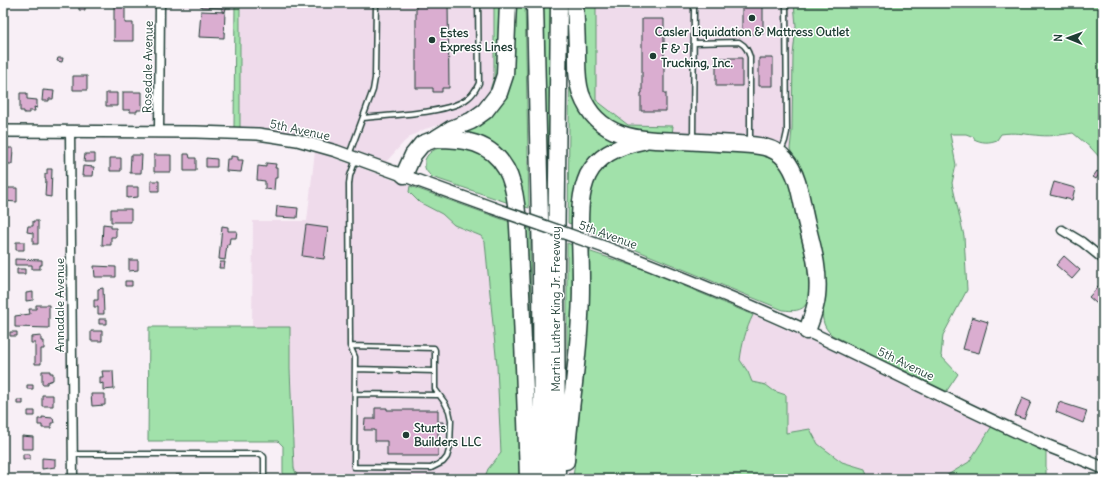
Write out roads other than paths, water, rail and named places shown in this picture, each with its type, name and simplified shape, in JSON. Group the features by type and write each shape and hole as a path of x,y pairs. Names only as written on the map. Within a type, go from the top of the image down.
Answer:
{"highway":[{"path":"404,175 415,151 422,144 478,117 490,106 499,93 503,84 505,69 508,3"},
{"name":"Martin Luther King Jr. Freeway","path":"535,3 541,263 542,479"},
{"name":"Martin Luther King Jr. Freeway","path":"557,479 556,268 559,3"},
{"path":"575,3 578,78 580,92 586,106 595,118 607,128 624,135 648,140 750,144 765,147 780,154 790,165 798,184 817,276 817,297 807,331"},
{"path":"435,139 458,139 482,147 500,161 513,186 516,204 519,260 528,479"},
{"path":"565,479 580,314 580,209 583,189 593,167 605,156 620,147 648,140"}],"street":[{"name":"Rosedale Avenue","path":"159,132 160,3"},
{"name":"5th Avenue","path":"3,131 258,134 297,140 325,148 604,247 712,288 807,331 1043,444 1103,468"},
{"name":"Annadale Avenue","path":"70,131 73,479"},
{"path":"1062,230 1082,242 1103,259"}],"lane":[{"path":"350,346 432,347 435,350 435,389 445,404 451,420 450,447 447,457 443,462 431,468 354,467 355,357 350,346 349,184 353,157 363,118 373,90 375,78 376,3"},
{"path":"363,118 448,108 463,101 471,95 479,83 478,3"},
{"path":"780,154 787,132 786,3"},
{"path":"693,141 694,7"},
{"path":"694,43 739,42 744,45 748,51 750,57 750,144"},
{"path":"355,370 435,370"},
{"path":"355,394 438,395"},
{"path":"73,454 261,454 264,458 264,479"}],"place":[{"name":"Casler Liquidation & Mattress Outlet","path":"752,18"},
{"name":"Estes Express Lines","path":"432,40"},
{"name":"F & J Trucking, Inc.","path":"653,56"},
{"name":"Sturts Builders LLC","path":"406,435"}]}
